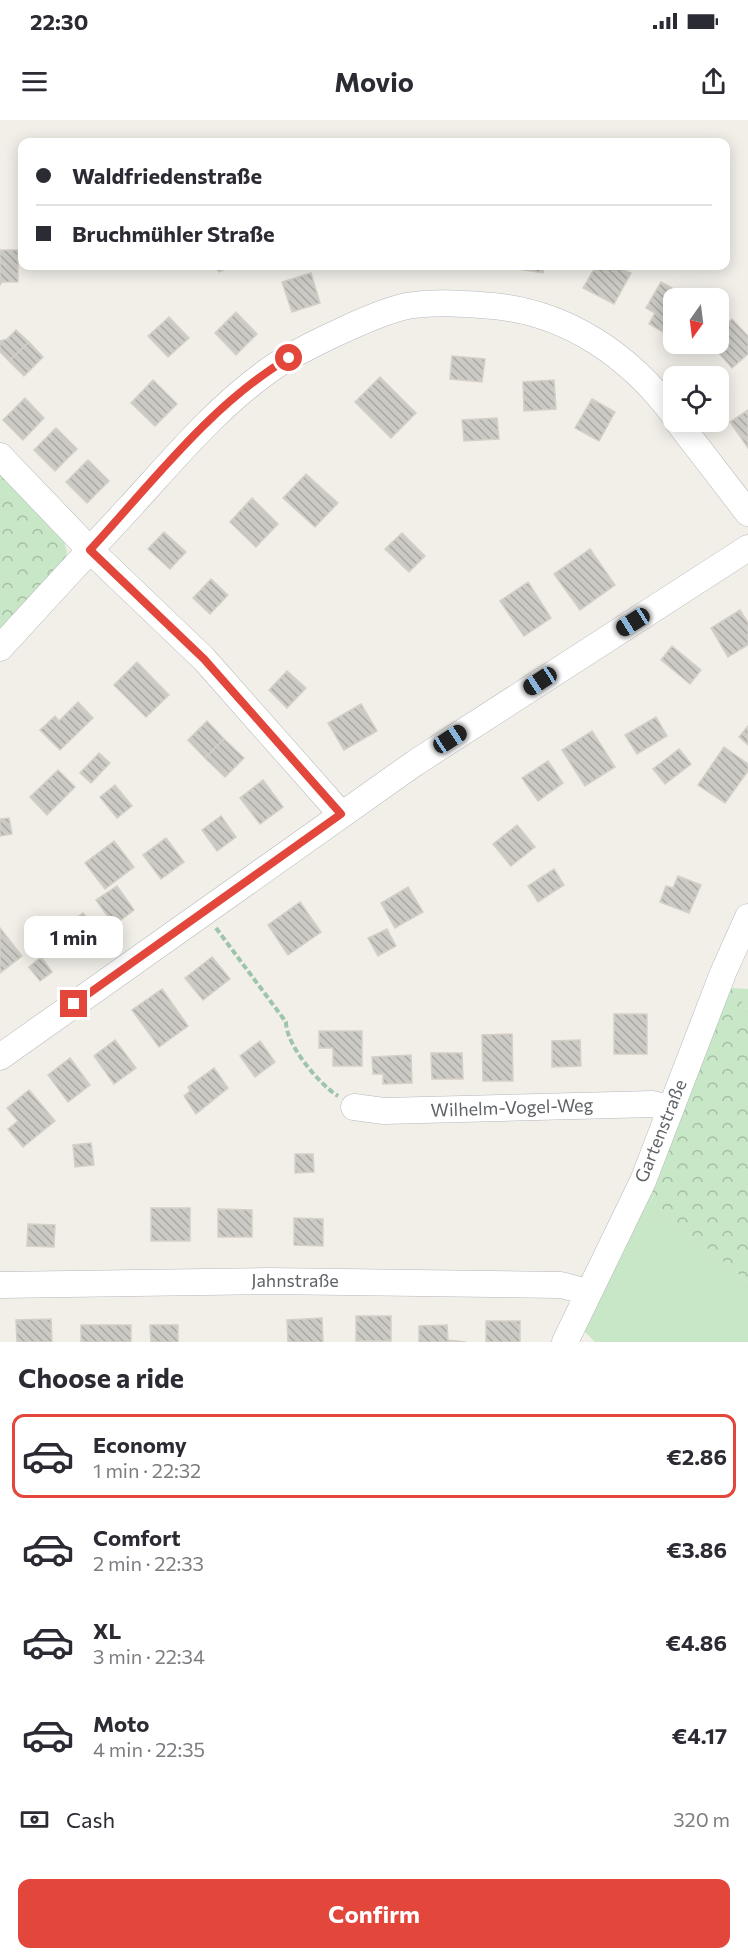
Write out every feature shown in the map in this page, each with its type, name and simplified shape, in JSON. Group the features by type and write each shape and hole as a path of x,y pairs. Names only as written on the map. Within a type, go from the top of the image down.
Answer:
{"street":[{"path":"0,648 219,412 268,370 356,324 407,306 461,303 518,308 565,324 599,343 629,364 663,400"},
{"path":"686,432 748,513"},
{"path":"0,456 90,550 204,659 341,814"},
{"path":"0,1057 341,814 503,704 748,548"},
{"name":"Gartenstraße","path":"565,1342 643,1180 748,917"},
{"name":"Wilhelm-Vogel-Weg","path":"354,1107 384,1111 653,1104 670,1109"},
{"name":"Jahnstraße","path":"0,1285 269,1281 561,1285 588,1292"}],"path":[{"path":"203,911 286,1023 289,1041 326,1089 354,1107"}],"green space":[{"path":"0,471 64,541 67,552 65,562 0,633"},
{"path":"730,988 748,989 748,1009"},
{"path":"730,988 748,1009 748,1282 644,1196"},
{"path":"644,1196 748,1282 748,1342 595,1342 579,1326"}],"building":[{"path":"0,250 18,250 18,282 2,282 0,285"},
{"path":"524,270 543,270 543,273"},
{"path":"594,270 625,270 631,273 614,304 583,288"},
{"path":"311,273 320,303 292,312 282,282"},
{"path":"661,282 672,288 663,288 663,332 649,324 655,313 646,308"},
{"path":"236,312 257,334 236,355 215,333"},
{"path":"169,317 189,338 168,357 148,336"},
{"path":"732,319 748,336 748,354 732,368 720,354 729,354 729,322"},
{"path":"16,330 29,342 9,361 0,352 0,341 7,339"},
{"path":"29,342 43,357 24,376 9,361"},
{"path":"452,356 485,359 482,382 450,379"},
{"path":"380,377 416,413 391,438 355,402"},
{"path":"153,380 177,404 155,426 131,403"},
{"path":"554,380 556,409 524,411 523,382"},
{"path":"25,398 44,418 23,440 3,420"},
{"path":"592,399 615,412 599,441 575,428"},
{"path":"748,410 748,448 730,422"},
{"path":"497,418 499,439 464,441 462,420"},
{"path":"56,428 77,449 55,471 34,450"},
{"path":"88,460 109,481 87,503 66,482"},
{"path":"306,474 338,503 315,527 283,498"},
{"path":"252,498 278,524 256,547 230,522"},
{"path":"164,532 186,552 170,569 148,549"},
{"path":"402,533 425,556 409,572 385,549"},
{"path":"590,549 615,585 580,610 554,574"},
{"path":"211,579 228,595 210,614 193,598"},
{"path":"528,582 551,618 524,636 500,601"},
{"path":"740,610 748,623 748,645 728,657 711,628"},
{"path":"672,646 701,670 690,684 661,660"},
{"path":"137,662 169,695 146,717 114,685"},
{"path":"287,671 306,688 287,708 269,690"},
{"path":"78,702 93,718 60,750 40,730 55,716 59,721"},
{"path":"361,704 377,731 344,750 328,723"},
{"path":"656,717 667,736 637,754 625,735"},
{"path":"207,721 224,739 205,758 188,740"},
{"path":"748,726 748,745 739,737"},
{"path":"592,731 615,767 585,786 562,750"},
{"path":"224,739 244,758 225,777 205,758"},
{"path":"724,747 748,764 748,771 725,803 698,785"},
{"path":"679,749 691,764 665,784 653,769"},
{"path":"99,753 110,763 91,783 80,773"},
{"path":"548,761 563,783 538,801 522,778"},
{"path":"58,770 75,787 47,815 30,797"},
{"path":"263,780 283,807 260,824 240,798"},
{"path":"115,785 132,806 117,818 100,797"},
{"path":"221,816 236,837 217,851 202,830"},
{"path":"9,818 12,834 0,836 0,819"},
{"path":"517,825 535,847 511,866 493,844"},
{"path":"166,838 184,862 161,879 143,855"},
{"path":"114,841 134,867 105,889 85,863"},
{"path":"554,869 564,885 538,902 528,886"},
{"path":"678,876 701,885 689,913 660,902 666,886 673,888"},
{"path":"117,886 134,910 114,925 96,900"},
{"path":"408,887 423,912 395,928 381,903"},
{"path":"300,902 321,932 288,955 268,925"},
{"path":"83,913 99,935 85,944 80,937 69,945 59,931"},
{"path":"0,928 22,956 0,973"},
{"path":"387,929 396,946 378,956 368,938"},
{"path":"41,957 52,972 40,981 29,967"},
{"path":"212,957 230,979 203,1000 185,978"},
{"path":"162,989 188,1026 159,1047 132,1010"},
{"path":"614,1014 647,1014 647,1054 614,1054"},
{"path":"319,1031 362,1031 362,1066 333,1066 333,1048 319,1048"},
{"path":"512,1034 513,1081 483,1081 482,1035"},
{"path":"115,1040 136,1068 114,1084 94,1056"},
{"path":"580,1040 581,1066 552,1067 552,1041"},
{"path":"260,1041 275,1062 255,1077 240,1056"},
{"path":"431,1053 462,1053 463,1079 432,1079"},
{"path":"411,1055 412,1083 383,1084 383,1074 373,1074 372,1057"},
{"path":"70,1058 90,1085 68,1102 48,1075"},
{"path":"214,1068 228,1088 196,1114 184,1096 190,1091 188,1087"},
{"path":"29,1090 55,1121 23,1147 8,1129 18,1121 7,1108"},
{"path":"91,1143 94,1165 75,1167 73,1145"},
{"path":"295,1154 313,1154 314,1172 295,1173"},
{"path":"151,1208 190,1208 190,1241 151,1241"},
{"path":"218,1209 252,1210 252,1237 218,1237"},
{"path":"294,1218 323,1219 323,1246 294,1245"},
{"path":"28,1224 55,1225 54,1247 27,1246"},
{"path":"356,1316 391,1316 391,1341 356,1341"},
{"path":"322,1318 323,1342 288,1342 287,1320"},
{"path":"51,1319 52,1342 17,1342 16,1320"},
{"path":"486,1321 520,1321 520,1342 486,1342"},
{"path":"81,1325 131,1325 131,1342 81,1342"},
{"path":"150,1325 178,1325 178,1342 151,1342"},
{"path":"447,1325 448,1340 466,1342 419,1342 419,1326"}],"route":[{"path":"74,1004 341,814 204,659 90,550 219,412 268,370 289,358"}]}
